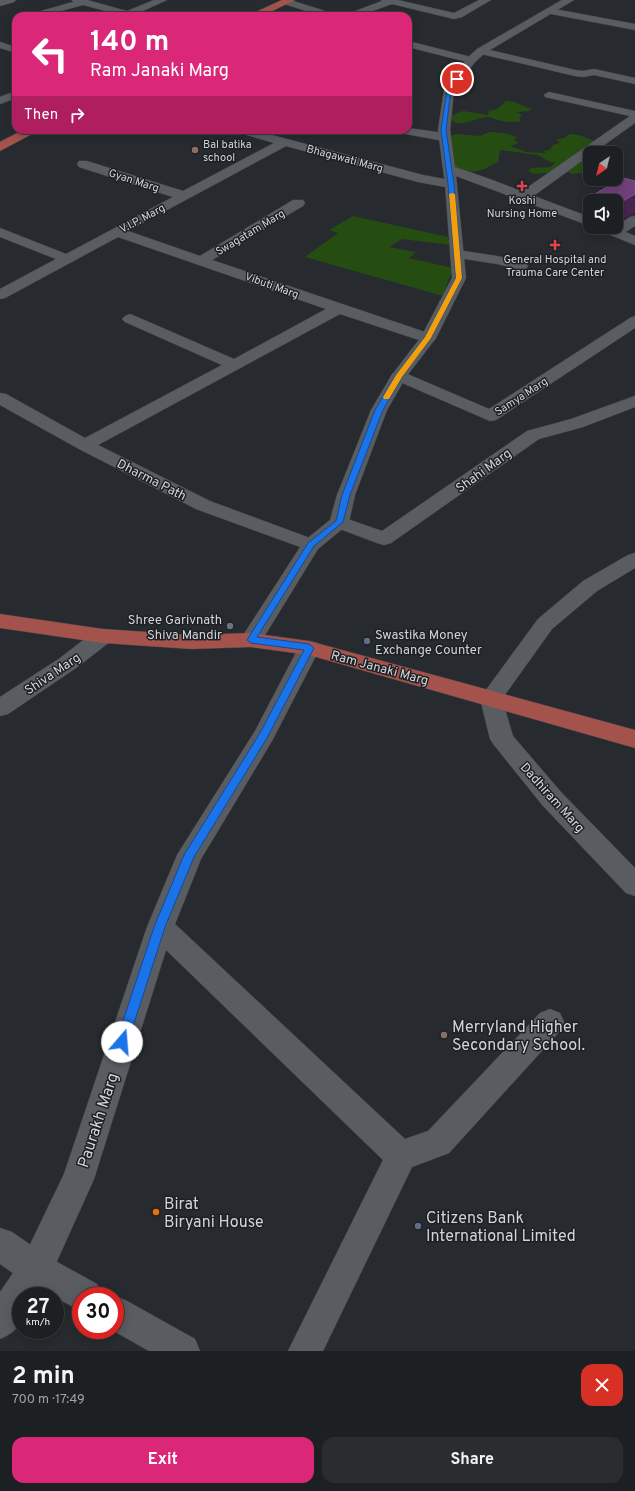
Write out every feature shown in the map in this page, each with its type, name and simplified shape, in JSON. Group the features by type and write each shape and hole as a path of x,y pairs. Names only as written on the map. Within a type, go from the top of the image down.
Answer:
{"main road":[{"path":"263,12 288,1"},
{"path":"0,147 24,134"},
{"name":"Ram Janaki Marg","path":"0,622 103,636 191,642 251,640 309,648 635,739"}],"street":[{"path":"0,3 11,0"},
{"path":"133,12 161,0"},
{"path":"360,12 389,1 408,2 454,16 459,15 486,0"},
{"path":"46,12 80,1 116,12"},
{"path":"288,1 320,12"},
{"path":"251,640 311,545 339,522 346,495 379,410 398,376 428,338 459,278 451,184 444,137 449,90 476,55 558,4 623,25 635,27"},
{"path":"623,25 635,17"},
{"path":"0,45 12,49"},
{"path":"412,45 575,73 583,74 594,72 635,81"},
{"path":"549,95 635,114"},
{"path":"0,101 12,96"},
{"path":"523,197 635,118"},
{"path":"412,132 444,137"},
{"name":"Bhagawati Marg","path":"255,134 422,179 451,184"},
{"name":"V.I.P. Marg","path":"0,295 284,142"},
{"name":"Gyan Marg","path":"83,164 184,196"},
{"path":"449,169 496,185 523,197 583,219"},
{"name":"Swagatam Marg","path":"202,260 298,203"},
{"path":"623,228 635,220"},
{"path":"0,232 67,259"},
{"name":"Vibuti Marg","path":"116,232 202,260 338,309 428,338"},
{"path":"620,234 635,241"},
{"path":"457,254 497,260 521,266"},
{"path":"86,445 233,364 338,309"},
{"path":"130,319 233,364"},
{"name":"Samya Marg","path":"398,376 490,416 635,321"},
{"name":"Dharma Path","path":"0,398 86,445 203,505 311,545"},
{"name":"Shahi Marg","path":"339,522 384,539 533,435 576,423 635,402"},
{"path":"491,698 545,624 590,586 635,559"},
{"name":"Shiva Marg","path":"0,708 68,663 103,636"},
{"name":"Paurakh Marg","path":"0,1322 36,1269 78,1179 160,927 190,855 264,735 309,648"},
{"name":"Dadhiram Marg","path":"491,698 502,739 552,799 635,885"},
{"path":"160,927 401,1156"},
{"path":"305,1351 401,1156 438,1142 550,1022"},
{"path":"0,1244 36,1269 72,1289"},
{"path":"124,1318 183,1351"}],"green space":[{"path":"506,101 515,102 531,109 530,111 517,112 522,115 519,118 521,121 514,122 487,117 457,123 453,122 451,116 463,111 488,115 489,111 497,109"},
{"path":"489,132 504,133 517,137 514,140 519,143 511,146 526,152 545,153 543,151 550,150 553,145 560,143 556,140 564,138 570,134 579,135 594,142 583,146 583,152 577,155 583,158 583,173 573,174 566,171 534,174 528,171 531,168 550,167 555,163 538,155 500,150 498,162 481,170 471,172 453,165 449,137 456,134 480,136"},
{"path":"353,216 448,237 450,245 402,239 389,247 416,252 409,258 453,268 443,296 305,257 338,233 329,230"}],"building":[{"path":"623,178 635,181 635,194 623,201 623,194 595,194 609,186 623,186"}],"slow traffic":[{"path":"386,397 398,376 428,338 459,278 452,194"}],"place":[{"name":"Bal batika school","path":"195,150"},
{"name":"Koshi Nursing Home","path":"522,186"},
{"name":"General Hospital and Trauma Care Center","path":"555,245"},
{"name":"Shree Garivnath Shiva Mandir","path":"230,626"},
{"name":"Swastika Money Exchange Counter","path":"367,641"},
{"name":"Merryland Higher Secondary School.","path":"444,1035"},
{"name":"Birat Biryani House","path":"156,1212"},
{"name":"Citizens Bank International Limited","path":"418,1226"}],"route":[{"path":"122,1042 160,927 190,855 264,735 309,648 251,640 311,545 339,522 346,495 379,410 398,376 428,338 459,278 451,184 444,130 449,90 457,79"}]}
